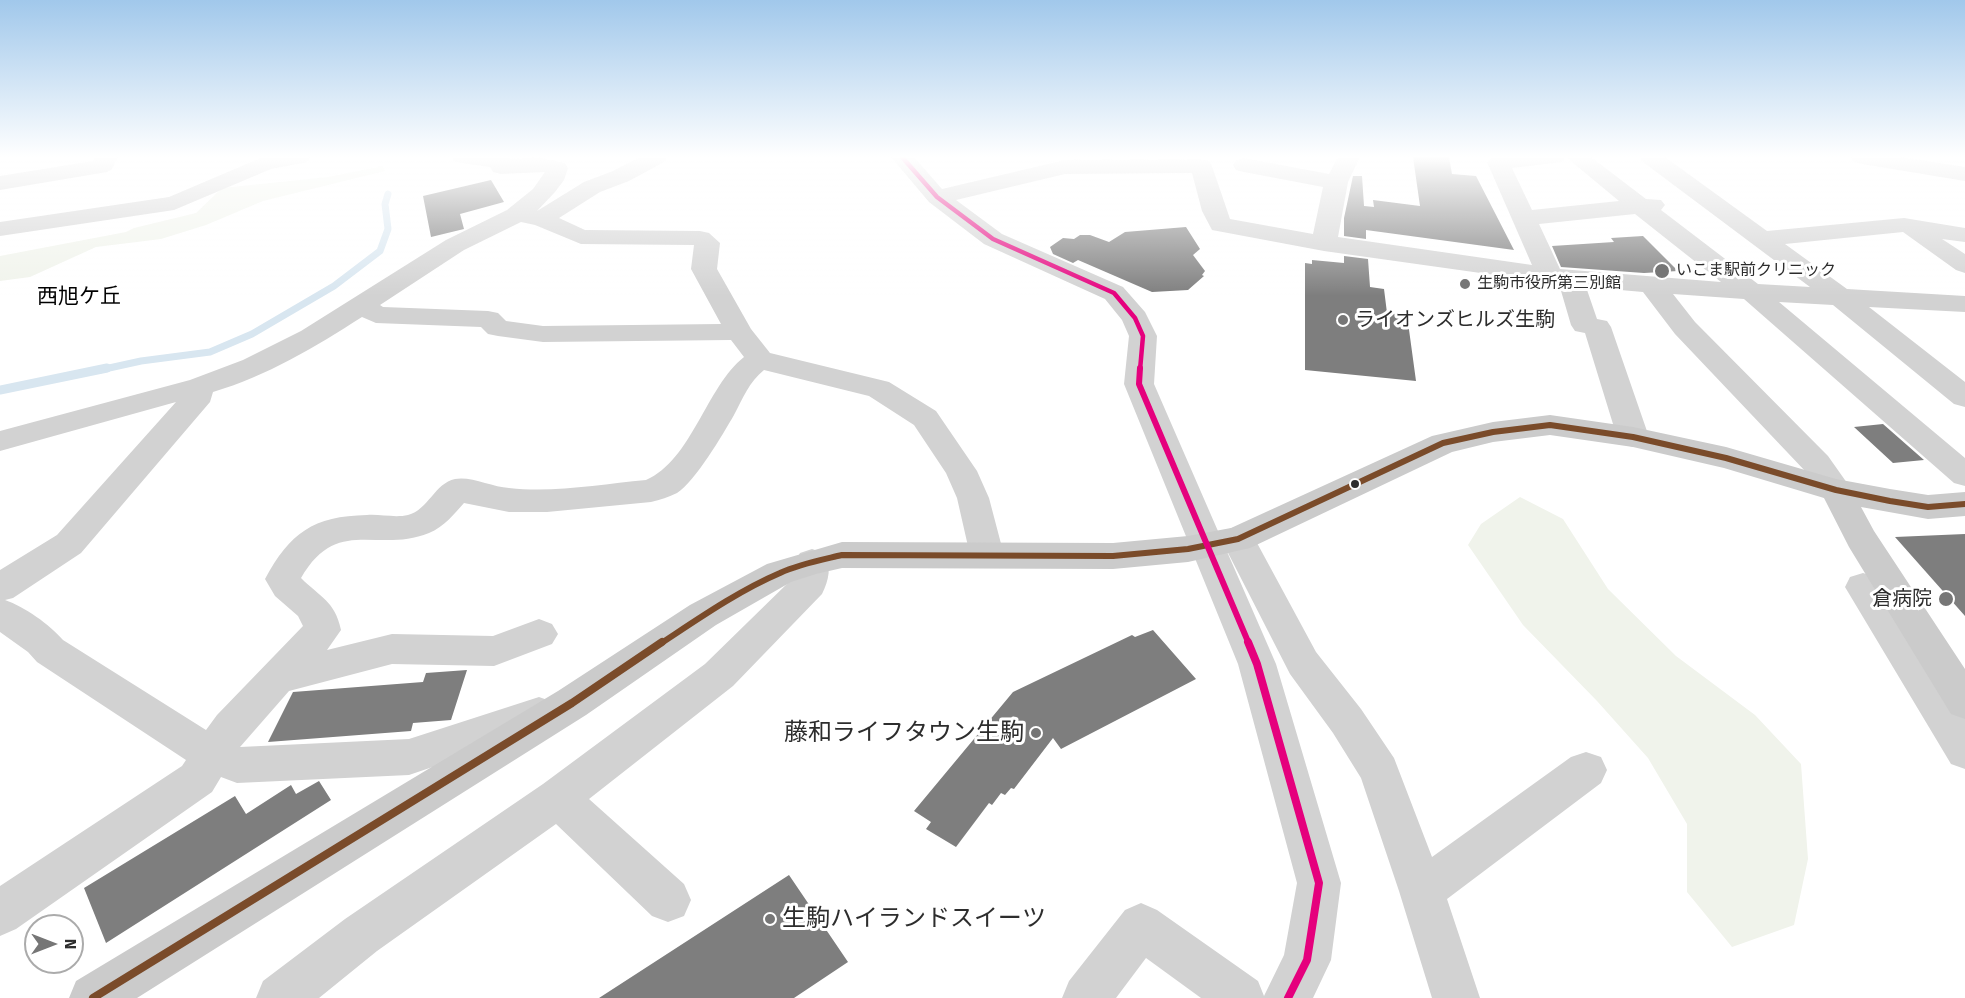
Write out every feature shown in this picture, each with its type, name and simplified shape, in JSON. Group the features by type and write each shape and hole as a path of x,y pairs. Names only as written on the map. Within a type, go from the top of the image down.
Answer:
{"street":[{"path":"0,229 170,204"},
{"path":"529,217 536,204"},
{"path":"0,441 198,387 256,365 303,342 448,250 557,204"},
{"path":"946,204 993,239 1114,293 1135,318 1143,336 1139,384 1195,514 1227,551 1303,663 1347,721 1379,771 1422,891 1456,998"},
{"path":"1212,204 1221,225 1324,243 1560,277 1751,292 1965,304"},
{"path":"1324,243 1332,204"},
{"path":"1517,204 1585,325 1597,327 1633,437"},
{"path":"1637,204 1751,292 1965,476"},
{"path":"1524,218 1664,204"},
{"path":"1714,204 1840,297 1965,398"},
{"path":"0,913 197,779 231,727 322,630 321,620 308,602 287,590 283,579 294,558 307,544 326,532 344,527 411,527 424,522 457,490 509,500 547,500 651,491 667,483 681,471 718,416 741,374 749,345 704,270 707,243 700,238 581,237 529,217"},
{"path":"1761,239 1904,225 1965,235"},
{"path":"1904,225 1965,265"},
{"path":"1652,285 1685,328 1817,464 1836,490 1862,538 1965,702"},
{"path":"363,305 376,315 488,319 498,328 524,333 749,345 795,370 821,373 879,389 925,418 961,471 974,498 987,555"},
{"path":"0,588 69,544 199,395 198,387"},
{"path":"93,998 572,702 703,615 779,573 812,562 842,555 1113,556 1188,549 1227,551 1443,443 1493,432 1550,425 1633,437 1726,458 1836,490 1928,507 1965,504"},
{"path":"1227,551 1319,883 1307,960 1288,998"},
{"path":"280,998 361,935 558,798 719,675 809,584 812,562"},
{"path":"1863,588 1965,751"},
{"path":"0,613 41,641 50,651 213,756 237,765 410,757 572,702"},
{"path":"276,679 392,648 494,651 539,634"},
{"path":"1257,664 1303,663"},
{"path":"1422,891 1586,770"},
{"path":"558,798 668,900"},
{"path":"1086,998 1142,926 1241,998"}],"shaded area":[{"path":"206,204 257,204 206,225 161,239 96,247 30,277 0,281 0,256 126,232 196,213"},
{"path":"1520,497 1563,519 1608,589 1676,656 1755,715 1801,764 1808,859 1794,925 1732,947 1687,892 1687,824 1648,758 1597,701 1523,625 1468,545 1481,524"}],"building":[{"path":"424,204 498,204 460,214 464,229 431,237"},
{"path":"1347,204 1364,204 1364,206 1374,207 1374,204 1420,206 1420,204 1490,204 1514,250 1366,230 1366,239 1344,236"},
{"path":"1186,227 1200,249 1193,255 1205,271 1202,275 1204,276 1188,290 1152,292 1078,260 1073,263 1053,254 1050,247 1063,238 1074,239 1080,235 1090,235 1109,242 1125,232"},
{"path":"1643,236 1678,271 1644,273 1561,267 1552,246 1614,242 1611,238"},
{"name":"ライオンズヒルズ生駒","path":"1344,256 1368,259 1370,287 1384,289 1387,313 1407,315 1416,381 1305,370 1305,263 1312,264 1312,260 1344,263"},
{"path":"1883,424 1924,460 1893,463 1854,427"},
{"name":"倉病院","path":"1965,534 1965,616 1895,537"},
{"name":"藤和ライフタウン生駒","path":"1153,630 1196,679 1061,749 1053,738 1014,789 1011,788 1005,795 1001,793 992,805 989,803 956,847 926,829 931,822 914,811 1013,692 1132,635 1135,637"},
{"path":"467,670 451,720 413,723 411,731 268,742 293,692 423,682 426,673"},
{"path":"319,781 331,800 106,943 84,888 235,796 246,814 291,785 296,794"},
{"name":"生駒ハイランドスイーツ","path":"789,875 848,962 794,998 599,998"}],"waterway":[{"path":"100,370 141,361 210,352 252,334 334,286 380,251 388,229 385,204"},
{"path":"0,390 107,368"}],"transit line":[{"path":"946,204 993,239 1114,293 1135,318 1143,336 1139,384 1257,664 1319,883 1307,960 1288,998"},
{"path":"93,998 572,703 703,615 779,573 812,562 842,555 1113,556 1188,549 1238,539 1443,443 1493,432 1550,425 1633,437 1726,458 1836,490 1890,501 1928,507 1965,504"}],"place":[{"name":"いこま駅前クリニック","path":"1662,271"},
{"name":"生駒市役所第三別館","path":"1465,284"},
{"name":"ライオンズヒルズ生駒","path":"1343,320"},
{"name":"倉病院","path":"1946,599"},
{"name":"藤和ライフタウン生駒","path":"1036,733"},
{"name":"生駒ハイランドスイーツ","path":"770,919"}],"district":[{"name":"西旭ケ丘","path":"79,297"}]}
